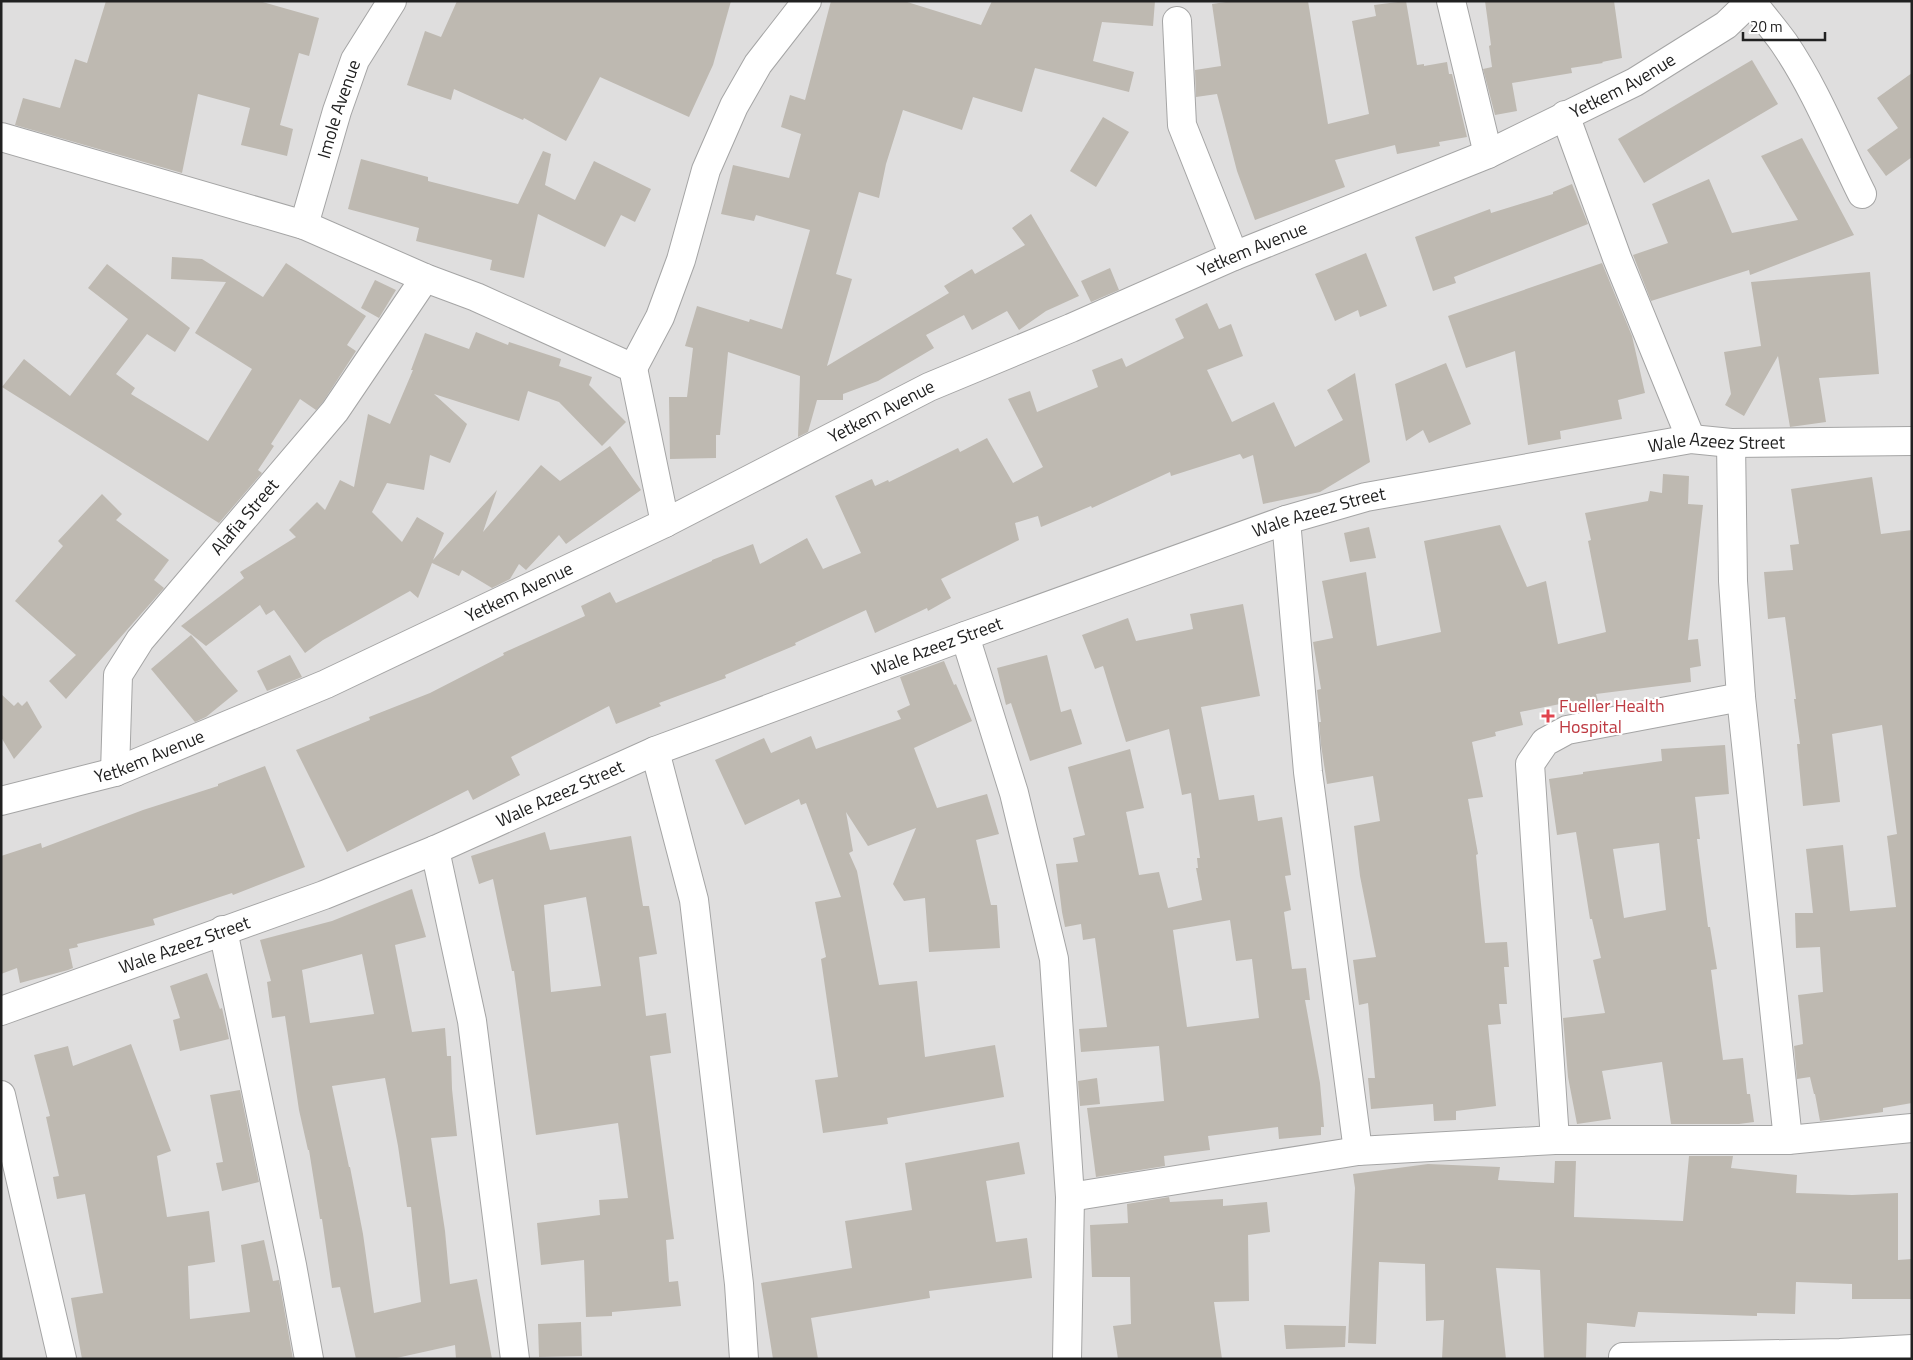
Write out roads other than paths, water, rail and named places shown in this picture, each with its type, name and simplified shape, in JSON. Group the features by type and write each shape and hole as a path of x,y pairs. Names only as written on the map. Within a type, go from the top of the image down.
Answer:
{"street":[{"name":"Imole Avenue","path":"304,225 337,111 356,60 392,1"},
{"path":"665,523 633,368 660,317 681,260 706,170 734,106 758,64 806,1"},
{"path":"1451,1 1488,154"},
{"path":"1751,1 1784,43 1798,66 1862,194"},
{"name":"Yetkem Avenue","path":"1,801 115,772 326,684 665,523 929,387 1071,328 1234,256 1488,154 1636,82 1726,25 1751,1"},
{"path":"1177,21 1182,125 1234,256"},
{"path":"1565,115 1617,258 1691,439"},
{"path":"1,137 304,225 425,278 476,298 633,368"},
{"name":"Alafia Street","path":"115,772 118,675 140,640 335,410 425,278"},
{"name":"Wale Azeez Street","path":"1,1011 324,895 435,850 655,751 1286,520 1366,497 1691,439 1731,443 1912,441"},
{"path":"1731,443 1733,581 1741,697 1788,1140"},
{"path":"1286,520 1308,772 1358,1151"},
{"path":"965,636 1014,793 1054,958 1070,1197 1067,1359"},
{"path":"1555,1140 1530,764 1544,742 1567,730 1741,697"},
{"path":"655,751 694,900 739,1284 744,1359"},
{"path":"435,850 472,1021 515,1359"},
{"path":"223,930 292,1265 309,1359"},
{"path":"1,1095 62,1359"},
{"path":"1070,1197 1358,1151 1555,1140 1788,1140 1912,1128"},
{"path":"1623,1357 1840,1353 1912,1349"}],"place":[{"name":"Fueller Health Hospital","path":"1548,716"}]}
